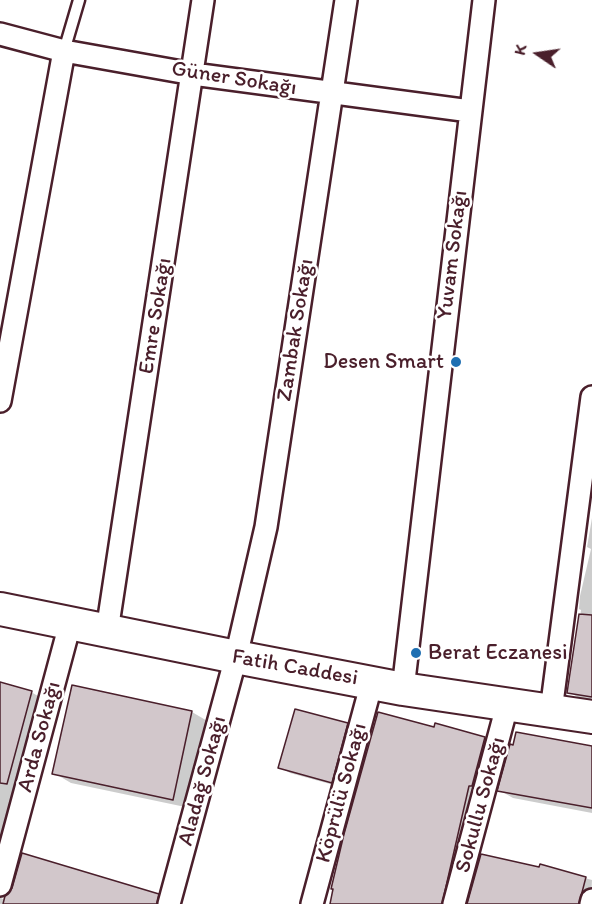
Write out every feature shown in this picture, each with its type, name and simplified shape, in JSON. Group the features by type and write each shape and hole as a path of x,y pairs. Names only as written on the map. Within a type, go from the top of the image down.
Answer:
{"main road":[{"name":"Fatih Caddesi","path":"0,609 403,689 592,717"}],"street":[{"name":"Emre Sokağı","path":"107,631 203,0"},
{"name":"Zambak Sokağı","path":"236,657 266,527 346,0"},
{"name":"Yuvam Sokağı","path":"403,689 484,0"},
{"name":"Güner Sokağı","path":"0,34 64,51 193,74 470,111"},
{"path":"0,401 64,51"},
{"path":"551,711 592,397"},
{"name":"Arda Sokağı","path":"0,885 70,624"},
{"name":"Aladağ Sokağı","path":"169,904 236,657"},
{"name":"Köprülü Sokağı","path":"312,904 372,682"},
{"name":"Sokullu Sokağı","path":"454,904 507,706"},
{"path":"591,904 592,900"}],"lane":[{"path":"64,51 79,0"}],"building":[{"path":"579,614 592,615 592,697 567,693"},
{"path":"0,682 32,691 7,784 0,783"},
{"path":"72,685 192,711 173,800 52,774"},
{"path":"295,709 348,723 332,783 278,768"},
{"path":"378,712 434,727 435,723 485,737 472,786 469,786 442,904 330,904 333,889 331,889 344,834"},
{"path":"516,732 592,746 592,808 497,791 510,744 513,745"},
{"path":"22,853 159,894 157,904 3,904 5,896 12,888"},
{"path":"481,854 539,867 540,864 586,877 579,904 467,904"}],"place":[{"name":"Desen Smart","path":"456,362"},
{"name":"Berat Eczanesi","path":"416,653"}]}
